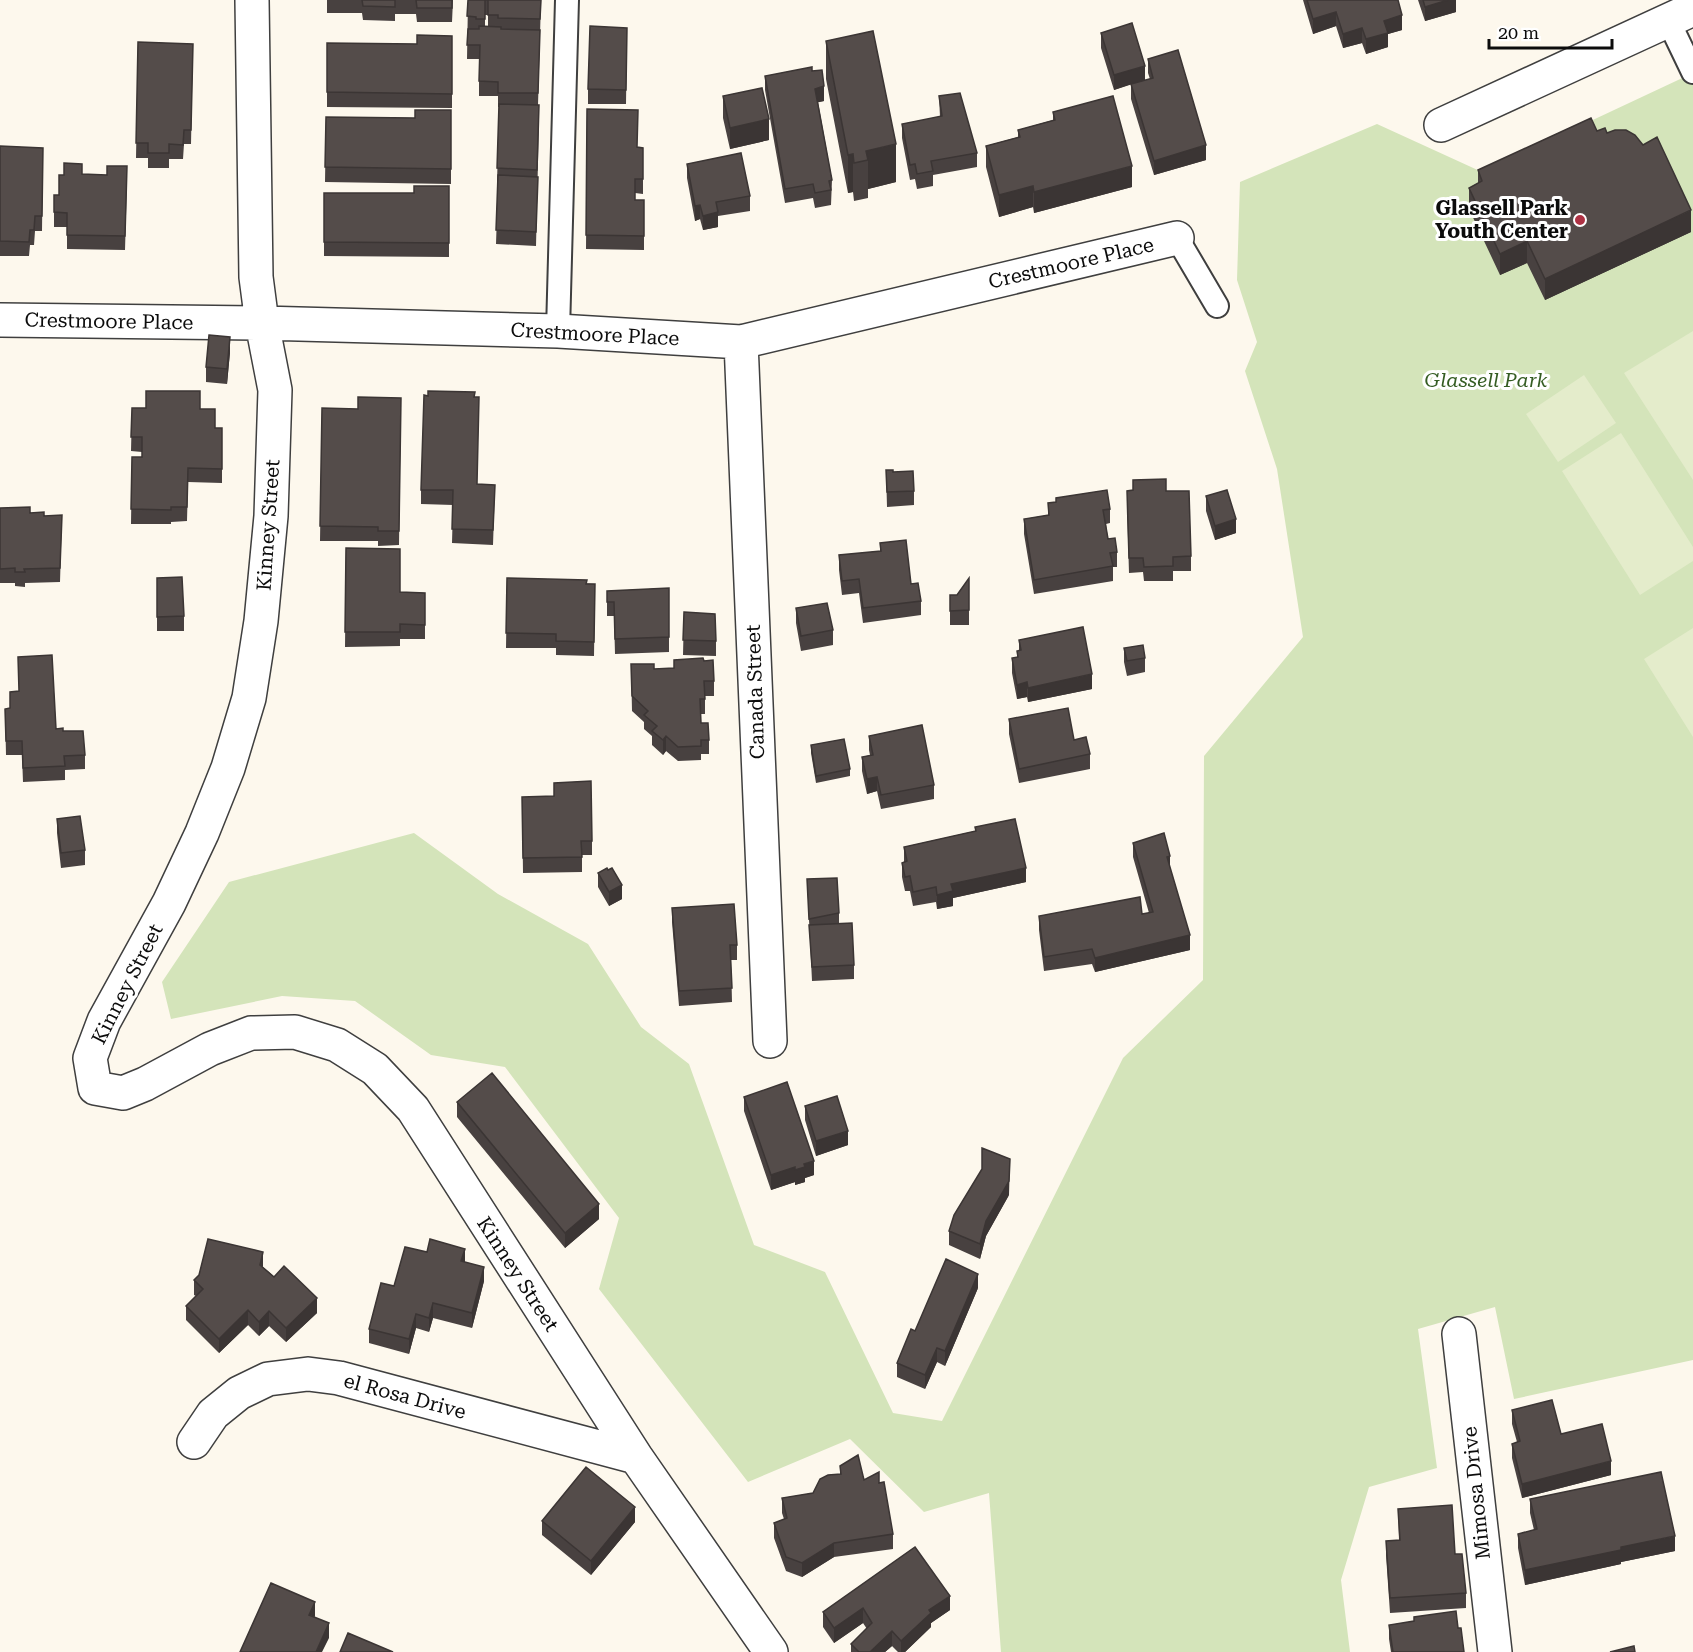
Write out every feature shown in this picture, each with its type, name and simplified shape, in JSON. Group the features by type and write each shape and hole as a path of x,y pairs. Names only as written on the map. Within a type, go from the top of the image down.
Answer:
{"street":[{"name":"Kinney Street","path":"252,0 256,277 275,390 271,516 261,621 249,698 228,768 202,833 169,903 104,1021 90,1058 96,1088 123,1093 145,1084 210,1049 251,1033 295,1032 337,1044 375,1070 413,1109 636,1457 771,1652"},
{"path":"1441,125 1680,15"},
{"name":"Crestmoore Place","path":"0,320 262,323 558,331 741,342 1177,237"},
{"name":"Canada Street","path":"741,342 770,1041"},
{"name":"Mimosa Drive","path":"1459,1334 1495,1652"},
{"name":"el Rosa Drive","path":"194,1442 213,1414 239,1393 268,1379 308,1374 339,1378 636,1457"}],"lane":[{"path":"558,331 567,0"},
{"path":"1680,15 1693,72"},
{"path":"1177,237 1217,306"}],"green space":[{"name":"Glassell Park","path":"1693,73 1693,1360 1514,1399 1495,1307 1418,1329 1437,1468 1369,1487 1341,1580 1350,1652 1001,1652 989,1493 924,1512 850,1439 748,1482 599,1289 619,1218 505,1067 431,1055 355,1001 282,996 171,1019 162,982 229,882 414,833 498,894 588,944 641,1027 689,1064 754,1245 825,1272 893,1413 942,1421 1123,1058 1203,980 1204,756 1303,637 1277,469 1245,371 1257,342 1237,280 1240,182 1377,124 1482,172"},
{"path":"1693,331 1693,480 1624,373"},
{"path":"1584,375 1616,423 1558,462 1526,414"},
{"path":"1621,433 1693,547 1693,561 1640,595 1562,471"},
{"path":"1693,628 1693,737 1644,659"}],"building":[{"path":"362,0 395,0 395,7 363,6"},
{"path":"416,0 452,0 452,8 417,8"},
{"path":"468,0 485,0 485,19 467,16"},
{"path":"488,0 541,0 540,19 498,18 498,15 488,15"},
{"path":"1307,0 1398,0 1402,15 1384,21 1388,33 1366,39 1362,28 1343,34 1336,12 1313,19"},
{"path":"1423,0 1448,0 1425,7"},
{"path":"1132,23 1145,66 1114,75 1101,33"},
{"path":"479,26 540,30 538,93 498,93 498,82 479,81 480,45 467,45 468,29 479,29"},
{"path":"590,26 627,28 626,90 588,89"},
{"path":"873,31 896,144 866,151 868,160 854,163 853,154 848,155 826,41"},
{"path":"417,35 452,36 452,94 327,92 327,43 417,44"},
{"path":"138,42 193,44 191,130 184,130 183,145 169,144 169,153 148,153 148,143 136,143"},
{"path":"1178,50 1206,145 1154,161 1131,84 1153,78 1148,59"},
{"path":"812,67 812,71 822,70 824,86 815,89 832,180 829,181 831,190 815,193 813,184 785,189 765,76"},
{"path":"762,88 769,119 730,128 723,96"},
{"path":"960,93 977,153 931,161 933,171 917,174 915,164 910,165 902,124 942,116 939,96"},
{"path":"1113,96 1132,166 1034,192 1033,186 999,195 986,146 1020,137 1018,130 1055,120 1053,112"},
{"path":"499,104 539,105 537,170 497,168"},
{"path":"587,109 638,110 637,147 643,148 643,179 635,179 635,200 644,200 644,236 586,235"},
{"path":"415,110 451,110 451,169 325,167 326,117 415,118"},
{"name":"Glassell Park Youth Center","path":"1591,118 1597,131 1605,128 1607,133 1626,130 1635,135 1643,145 1657,137 1691,210 1545,279 1527,241 1500,254 1469,188 1482,181 1478,170"},
{"path":"0,146 43,148 42,216 35,216 34,230 30,230 29,242 0,241"},
{"path":"741,153 750,196 716,202 718,212 703,216 700,205 695,206 687,164"},
{"path":"64,163 82,164 82,174 107,175 107,166 127,166 125,236 67,235 67,213 54,212 54,195 59,195 59,175 64,175"},
{"path":"498,175 538,177 536,232 496,230"},
{"path":"414,186 449,186 449,243 324,242 324,193 414,193"},
{"path":"209,335 230,337 227,369 206,367"},
{"path":"146,391 200,391 200,409 215,409 215,428 222,428 222,469 188,468 187,507 171,507 171,510 131,509 132,457 142,457 142,437 131,437 132,408 146,408"},
{"path":"428,391 475,392 474,397 479,397 477,484 495,485 493,530 452,529 453,490 421,490 424,395 428,396"},
{"path":"358,397 401,398 399,531 378,531 378,527 320,526 322,408 358,409"},
{"path":"886,470 913,471 914,491 887,492"},
{"path":"1166,479 1166,491 1189,491 1191,556 1173,557 1173,566 1144,567 1143,558 1129,558 1127,491 1133,490 1133,480"},
{"path":"1107,490 1110,509 1103,510 1108,539 1115,538 1117,552 1110,553 1113,566 1034,580 1024,519 1049,515 1048,503 1056,502 1056,498"},
{"path":"1227,490 1236,519 1215,526 1206,496"},
{"path":"30,507 30,513 44,512 44,516 62,515 60,568 24,569 25,572 15,572 15,568 0,569 0,508"},
{"path":"906,540 911,584 918,583 921,601 863,608 859,579 842,581 839,555 881,551 880,543"},
{"path":"346,548 400,549 400,592 425,593 425,625 400,624 400,632 345,632"},
{"path":"182,577 184,616 157,617 157,578"},
{"path":"507,578 587,580 586,584 595,584 594,642 556,641 556,634 506,633"},
{"path":"969,578 969,610 950,611 950,595 957,595"},
{"path":"669,588 669,637 615,639 614,602 607,602 607,591"},
{"path":"827,603 833,630 801,636 796,608"},
{"path":"684,612 715,614 716,641 683,640"},
{"path":"1083,627 1092,674 1028,688 1027,682 1017,685 1012,658 1018,657 1017,651 1021,650 1019,640"},
{"path":"1143,645 1145,658 1127,661 1124,648"},
{"path":"52,655 56,729 83,731 85,755 64,756 65,766 23,768 22,741 6,741 5,709 10,708 10,692 19,691 18,657"},
{"path":"703,658 704,661 713,660 714,681 704,681 705,699 700,699 701,723 708,723 709,740 701,740 701,746 678,747 666,736 663,740 652,731 657,726 644,715 648,711 632,696 631,664 654,664 654,669 674,668 674,660"},
{"path":"1068,708 1074,740 1086,737 1090,754 1019,769 1009,719"},
{"path":"922,725 934,785 881,795 877,777 867,779 862,757 873,755 869,736"},
{"path":"844,739 850,769 816,776 811,745"},
{"path":"591,781 592,841 581,841 582,857 523,858 522,797 554,796 554,783"},
{"path":"80,816 85,850 61,853 57,819"},
{"path":"1015,819 1026,868 951,884 953,891 937,895 936,887 913,892 910,876 905,877 902,863 907,861 904,847 976,831 975,827"},
{"path":"1164,833 1170,856 1167,857 1190,935 1095,958 1092,949 1044,957 1039,916 1140,897 1142,914 1153,912 1133,843"},
{"path":"607,868 608,870 612,868 622,885 609,892 598,873"},
{"path":"837,878 839,913 809,919 807,879"},
{"path":"734,904 737,945 730,945 732,988 679,991 672,908"},
{"path":"852,923 854,965 812,967 809,925"},
{"path":"492,1073 599,1204 565,1233 457,1102"},
{"path":"787,1082 814,1161 804,1164 805,1167 795,1170 795,1167 771,1175 744,1097"},
{"path":"837,1096 848,1131 816,1141 805,1106"},
{"path":"982,1148 1010,1159 1009,1181 986,1221 980,1244 949,1231 954,1215 982,1169"},
{"path":"208,1239 263,1252 260,1265 274,1277 284,1266 317,1298 286,1328 269,1311 259,1322 248,1310 219,1339 186,1306 203,1289 194,1280 199,1275"},
{"path":"430,1239 465,1249 461,1261 484,1267 472,1313 433,1303 429,1318 416,1314 409,1339 369,1329 381,1283 394,1286 405,1247 427,1252"},
{"path":"946,1259 978,1274 945,1351 937,1348 925,1375 897,1363 911,1329 915,1331"},
{"path":"1552,1400 1561,1434 1602,1424 1611,1461 1522,1484 1512,1444 1520,1441 1512,1410"},
{"path":"858,1455 864,1480 879,1472 879,1483 884,1482 893,1534 834,1543 802,1563 786,1557 774,1523 787,1518 782,1498 813,1493 820,1479 828,1475 841,1474 840,1466"},
{"path":"586,1467 635,1507 591,1561 542,1521"},
{"path":"1661,1472 1675,1536 1525,1570 1518,1534 1537,1529 1530,1499"},
{"path":"1452,1505 1455,1554 1462,1554 1466,1593 1390,1598 1386,1541 1400,1540 1398,1509"},
{"path":"915,1547 950,1596 929,1610 931,1613 901,1641 892,1631 870,1652 859,1652 851,1644 872,1623 863,1608 834,1628 823,1612"},
{"path":"271,1583 315,1602 309,1615 329,1623 316,1652 240,1652"},
{"path":"1456,1611 1464,1652 1393,1652 1389,1625 1414,1621 1414,1617"},
{"path":"348,1633 393,1652 340,1652"},
{"path":"1634,1646 1635,1652 1610,1652"}],"place":[{"name":"Glassell Park Youth Center","path":"1580,220"}]}
